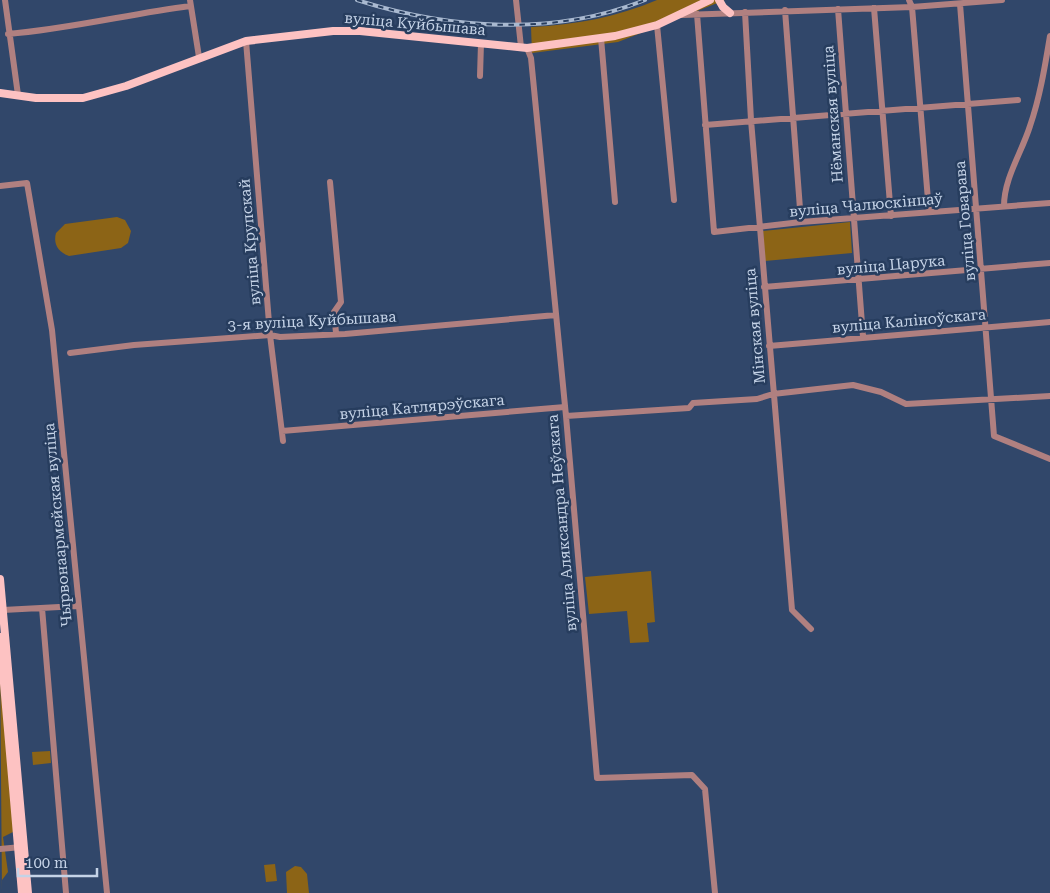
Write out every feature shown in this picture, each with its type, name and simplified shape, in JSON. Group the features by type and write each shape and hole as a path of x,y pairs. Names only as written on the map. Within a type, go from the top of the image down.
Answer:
{"main road":[{"name":"вуліца Куйбышава","path":"0,93 70,99 97,96 246,41 333,31 360,31 524,47 601,38 657,25 682,15 710,0"},
{"path":"719,0 723,8 730,13"},
{"path":"0,579 21,847 22,893"},
{"path":"0,637 21,847 26,868 28,893"}],"street":[{"path":"5,0 8,34 18,95"},
{"name":"вуліца Аляксандра Неўскага","path":"516,0 524,47 531,58 566,416 597,778 692,775 698,779 705,789 715,893"},
{"path":"909,0 912,7 929,212"},
{"path":"682,15 912,7 1002,0"},
{"path":"8,34 56,30 190,3 199,57"},
{"name":"вуліца Говарава","path":"960,4 987,327 994,436 1050,459"},
{"path":"874,8 891,216"},
{"name":"Нёманская вуліца","path":"838,9 844,114 863,337"},
{"path":"785,10 801,222"},
{"name":"Мінская вуліца","path":"745,12 759,227 792,610 811,629"},
{"path":"697,14 705,125 1018,100"},
{"path":"657,25 674,200"},
{"path":"1004,206 1004,195 1038,99 1050,36"},
{"path":"601,38 615,202"},
{"name":"вуліца Крупскай","path":"246,41 270,335 283,441"},
{"path":"480,76 481,43"},
{"name":"вуліца Чалюскінцаў","path":"705,125 714,232 801,222 1050,204"},
{"path":"330,182 341,302 334,312 336,333"},
{"name":"Чырвонаармейская вуліца","path":"0,186 27,183 52,330 108,893"},
{"name":"вуліца Царука","path":"764,288 1050,263"},
{"name":"3-я вуліца Куйбышава","path":"70,353 124,346 270,335 280,337 345,334 556,315"},
{"name":"вуліца Каліноўскага","path":"769,346 1050,322"},
{"path":"566,416 641,413 689,408 692,403 757,399 773,394 853,385 881,392 906,404 1050,396"},
{"name":"вуліца Катлярэўскага","path":"282,431 565,406"},
{"path":"3,610 78,606"},
{"path":"42,608 66,893"},
{"path":"0,849 21,847"}],"shaded area":[{"path":"657,0 725,0 618,42 532,53 531,27 596,19 627,11"},
{"path":"117,217 125,220 131,231 128,243 121,248 69,256 57,247 55,241 56,233 65,224"},
{"path":"850,222 852,253 765,261 763,231"},
{"path":"651,571 655,622 647,623 649,642 630,643 627,611 589,614 585,577"},
{"path":"0,654 17,830 3,837 8,872 2,880 2,893"},
{"path":"50,751 51,763 33,765 32,752"},
{"path":"275,864 277,881 266,882 264,865"},
{"path":"295,866 301,867 307,874 309,893 287,893 286,872"}],"railway":[{"path":"357,0 392,10 428,17 501,25 538,24 574,20 610,12 645,0"}]}
